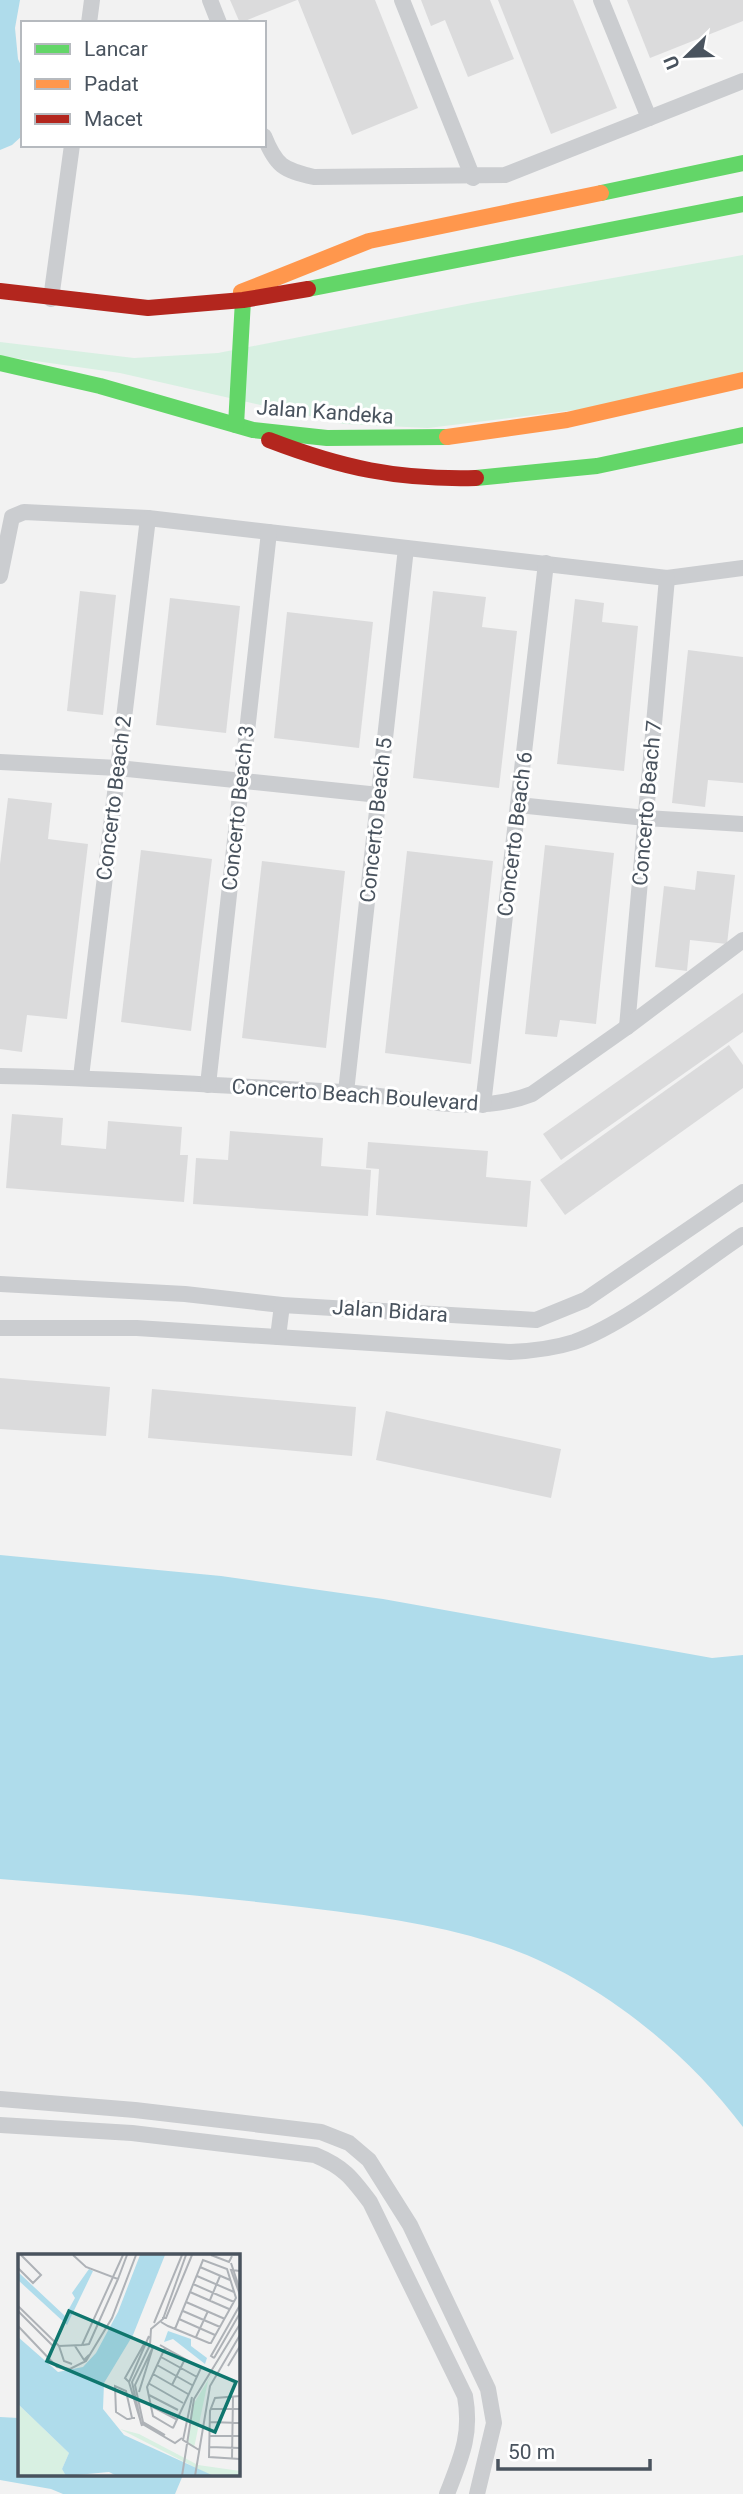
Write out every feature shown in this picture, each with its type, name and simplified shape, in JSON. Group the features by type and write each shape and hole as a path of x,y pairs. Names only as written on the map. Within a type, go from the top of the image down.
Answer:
{"main road":[{"path":"208,304 369,242 743,163"},
{"path":"0,291 51,299 148,308 243,300 376,277 743,204"},
{"path":"236,425 243,300"},
{"name":"Jalan Kandeka","path":"0,363 74,378 266,432 332,437 444,439 612,414 743,380"},
{"path":"212,418 351,468 431,478 508,479 553,475 743,435"}],"street":[{"path":"89,21 92,0"},
{"path":"209,0 218,21"},
{"path":"402,0 473,178"},
{"path":"601,0 649,118"},
{"path":"266,141 274,160 291,172 314,177 505,176 743,81"},
{"path":"51,299 72,147"},
{"path":"0,576 12,517 24,512 148,518 667,578 743,568"},
{"name":"Concerto Beach 2","path":"81,1077 148,518"},
{"name":"Concerto Beach 3","path":"208,1085 268,532"},
{"name":"Concerto Beach 5","path":"346,1093 406,548"},
{"name":"Concerto Beach 6","path":"483,1105 546,563"},
{"name":"Concerto Beach 7","path":"627,1027 667,578"},
{"path":"0,761 118,768 241,783 379,795"},
{"path":"518,805 646,818 743,824"},
{"name":"Concerto Beach Boulevard","path":"0,1076 81,1077 346,1093 483,1105 517,1100 532,1094 627,1027 743,940"},
{"name":"Jalan Bidara","path":"0,1284 185,1294 282,1305 515,1321 536,1320 584,1300 743,1192"},
{"name":"Jalan Bidara","path":"0,1328 138,1328 510,1352 541,1351 575,1342 605,1328 743,1235"},
{"path":"278,1337 282,1305"},
{"path":"536,1320 541,1351"},
{"path":"0,2099 135,2110 321,2132 349,2143 369,2160 410,2225 488,2389 494,2423 477,2494"},
{"path":"0,2125 132,2133 315,2155 337,2164 352,2177 370,2202 465,2396 470,2423 464,2451 447,2494"}],"green space":[{"path":"743,255 743,373 617,405 428,428 344,424 120,373 0,356 0,342 134,358 218,353 472,303"}],"water":[{"path":"0,0 20,0 15,28 21,66 21,137 12,145 0,150"},
{"path":"0,1555 221,1576 383,1599 712,1658 743,1655 743,2127 692,2069 632,2017 565,1974 494,1943 423,1925 350,1913 188,1895 0,1879"},
{"path":"0,2417 18,2418 18,2476 183,2476 175,2494 63,2494 51,2489 0,2480"}],"building":[{"path":"230,0 297,0 245,21 239,21"},
{"path":"298,0 375,0 418,108 352,135"},
{"path":"421,0 490,0 514,59 468,77 445,20 431,26"},
{"path":"498,0 573,0 617,108 551,134"},
{"path":"627,0 743,0 743,21 650,58"},
{"path":"80,591 116,595 103,715 67,711"},
{"path":"433,591 486,597 482,627 517,631 499,788 413,778"},
{"path":"170,598 240,606 226,733 156,725"},
{"path":"575,599 604,603 602,622 638,626 624,771 557,764"},
{"path":"287,612 373,622 359,748 274,738"},
{"path":"688,650 743,657 743,783 708,780 705,807 672,803"},
{"path":"8,798 52,803 48,839 88,844 67,1019 27,1015 22,1052 0,1049 0,864"},
{"path":"545,845 614,853 596,1024 560,1020 557,1037 525,1034"},
{"path":"141,850 212,859 191,1031 121,1022"},
{"path":"407,851 493,861 471,1064 385,1053"},
{"path":"262,861 345,871 326,1048 242,1038"},
{"path":"697,871 735,875 727,944 690,940 687,971 655,967 664,886 695,890"},
{"path":"743,993 743,1032 561,1160 543,1134"},
{"path":"729,1045 743,1065 743,1088 565,1215 540,1180"},
{"path":"12,1114 63,1118 61,1145 106,1149 108,1121 182,1127 180,1155 188,1155 184,1202 6,1188"},
{"path":"230,1131 323,1138 321,1166 371,1170 368,1216 193,1204 196,1158 228,1160"},
{"path":"368,1142 488,1151 486,1177 531,1181 527,1227 376,1215 379,1169 366,1168"},
{"path":"0,1378 110,1387 106,1436 0,1429"},
{"path":"152,1389 356,1407 352,1456 148,1438"},
{"path":"386,1411 561,1449 551,1498 376,1460"}],"traffic: fast":[{"path":"601,193 743,163"},
{"path":"308,289 743,204"},
{"path":"236,425 243,300"},
{"path":"0,363 100,386 253,430 327,438 447,437"},
{"path":"476,478 597,466 743,435"}],"traffic: slow":[{"path":"241,292 369,241 601,193"},
{"path":"447,437 567,420 743,380"}],"traffic: jam":[{"path":"0,291 148,308 243,300 308,289"},
{"path":"269,440 321,458 370,470 421,477 476,478"}]}
